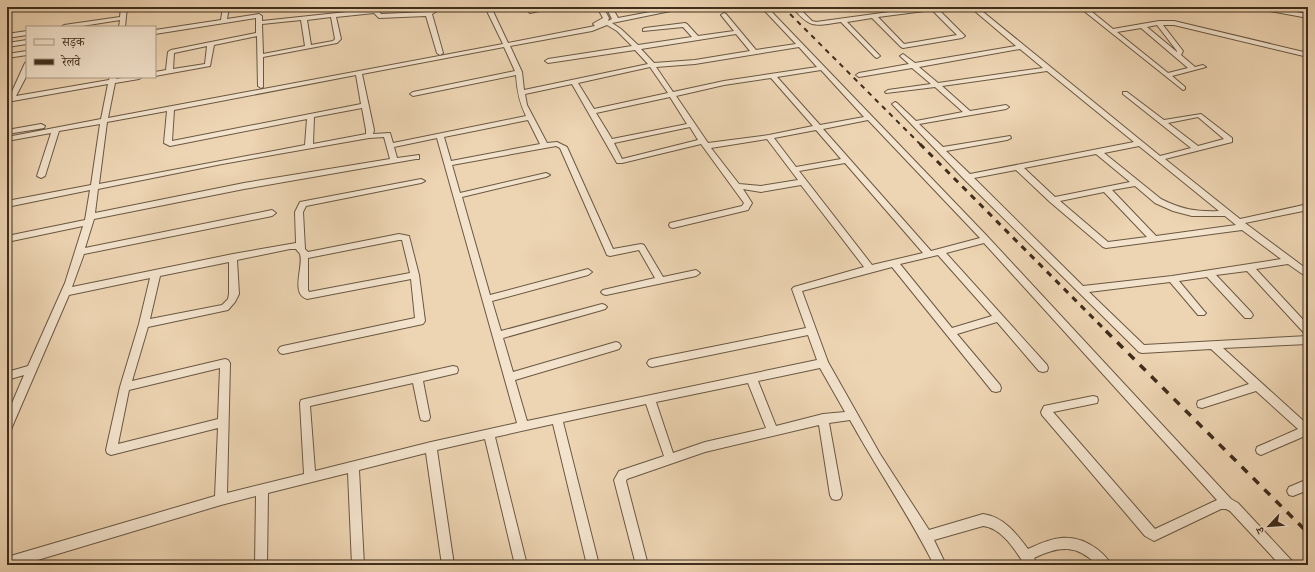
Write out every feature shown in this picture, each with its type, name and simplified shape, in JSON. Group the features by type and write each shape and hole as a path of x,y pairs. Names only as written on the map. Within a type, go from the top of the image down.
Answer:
{"street":[{"path":"122,26 124,7"},
{"path":"224,21 226,7"},
{"path":"259,24 333,14 376,11 379,16 428,14 438,8 448,7"},
{"path":"455,7 462,7"},
{"path":"488,7 519,72 522,101 545,146"},
{"path":"526,7 530,11 556,7"},
{"path":"600,7 609,21 652,65 704,144 737,186 748,204 746,208 673,225"},
{"path":"7,139 261,86 440,53 592,29 615,17 609,7"},
{"path":"609,21 659,10 687,7"},
{"path":"764,7 985,240 1227,503 1234,507 1284,564"},
{"path":"795,7 814,24 873,16 911,8 936,7 962,36 903,46 873,16"},
{"path":"973,7 1048,70 1308,275"},
{"path":"1082,7 1168,75 1182,88"},
{"path":"1272,10 1308,16"},
{"path":"261,56 331,44 337,41 333,14"},
{"path":"428,14 430,16 440,53"},
{"path":"724,15 756,53"},
{"path":"156,32 258,16 261,56 261,86"},
{"path":"70,26 122,18"},
{"path":"304,18 308,48"},
{"path":"842,20 877,56"},
{"path":"1113,31 1159,23 1174,23 1308,55"},
{"path":"1159,23 1180,51 1178,55"},
{"path":"645,30 684,24 694,37"},
{"path":"1142,26 1193,69"},
{"path":"548,61 694,37 738,32"},
{"path":"7,36 26,33"},
{"path":"169,72 171,52 173,50 259,34"},
{"path":"7,45 26,42"},
{"path":"156,74 208,65 211,43"},
{"path":"7,132 171,108 359,73 505,43"},
{"path":"521,93 652,65 689,62 756,53 800,45"},
{"path":"859,76 1020,47"},
{"path":"7,56 26,53"},
{"path":"903,56 968,113"},
{"path":"1168,75 1203,67"},
{"path":"592,112 671,94 772,75 823,68"},
{"path":"888,92 936,84 1048,70"},
{"path":"413,94 519,72"},
{"path":"359,73 370,130 369,136"},
{"path":"9,100 25,74"},
{"path":"772,75 928,254"},
{"path":"9,100 113,79 126,78"},
{"path":"7,427 65,292 80,252 89,220 105,118 113,79"},
{"path":"574,81 620,161 704,144 769,137 869,118"},
{"path":"1125,93 1197,149"},
{"path":"895,104 1142,349 1308,340"},
{"path":"171,108 168,143 170,144 365,105"},
{"path":"914,123 1006,106"},
{"path":"1160,158 1229,140 1199,115 1163,122"},
{"path":"309,147 311,116"},
{"path":"390,146 530,117"},
{"path":"609,141 691,125"},
{"path":"40,176 56,129"},
{"path":"7,204 222,162 369,136 387,136 394,160"},
{"path":"440,136 523,426"},
{"path":"769,137 870,269"},
{"path":"940,150 1007,138"},
{"path":"967,177 1141,143"},
{"path":"448,164 557,144 563,147 610,252 641,247 660,280"},
{"path":"1097,151 1158,201 1178,210 1202,215 1228,213"},
{"path":"7,239 244,186 416,157"},
{"path":"794,170 846,160"},
{"path":"1018,167 1052,200 1106,245 1154,239 1242,224 1308,207"},
{"path":"458,196 546,175"},
{"path":"415,275 307,296 303,291 299,212 303,204 421,181"},
{"path":"737,186 761,189 803,182"},
{"path":"1052,200 1136,183"},
{"path":"1106,190 1154,239"},
{"path":"80,252 272,213"},
{"path":"65,292 290,246 298,246 308,255 404,237 408,241 415,275 420,321 283,350"},
{"path":"940,565 926,537 876,457 823,363 810,331 797,289 894,262 985,240"},
{"path":"940,251 1043,368"},
{"path":"144,324 225,308 232,300 234,294 233,257"},
{"path":"1081,290 1172,279 1289,261"},
{"path":"894,262 996,388"},
{"path":"1249,267 1308,331"},
{"path":"487,299 588,272"},
{"path":"606,292 696,272"},
{"path":"156,273 144,324 125,387 111,450 224,422"},
{"path":"1209,273 1248,315"},
{"path":"1172,279 1201,313"},
{"path":"498,336 602,307"},
{"path":"951,332 999,318"},
{"path":"652,363 810,331"},
{"path":"510,377 616,346"},
{"path":"1214,346 1307,431 1261,450"},
{"path":"7,563 221,500 432,447 523,426 823,363"},
{"path":"125,387 225,364 221,500"},
{"path":"7,376 32,369"},
{"path":"310,478 304,403 453,370"},
{"path":"417,378 425,417"},
{"path":"752,379 773,431"},
{"path":"1202,404 1257,386"},
{"path":"650,400 670,459"},
{"path":"1093,400 1048,409 1046,412 1149,532 1154,535 1220,504 1227,503"},
{"path":"642,565 620,478 624,474 706,447 823,419 853,415"},
{"path":"557,419 593,565"},
{"path":"823,419 836,494"},
{"path":"489,434 521,565"},
{"path":"432,447 448,565"},
{"path":"353,467 358,565"},
{"path":"1293,491 1308,484"},
{"path":"260,565 262,489"},
{"path":"926,537 983,520 989,520 999,524 1029,560 1048,545 1068,543 1091,551 1105,565"}],"railway":[{"path":"783,7 920,144"},
{"path":"920,144 1107,332"},
{"path":"1107,332 1308,533"}]}
